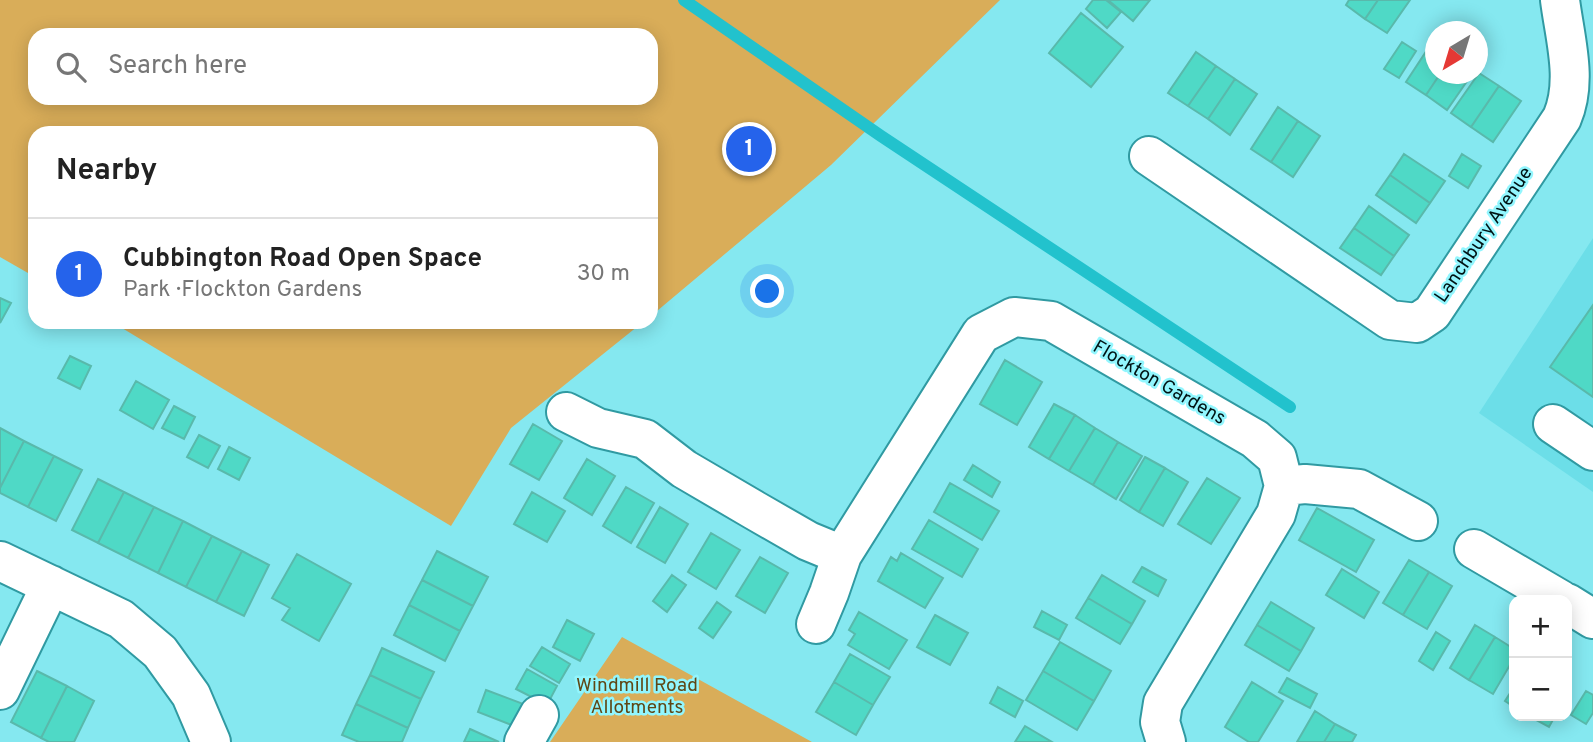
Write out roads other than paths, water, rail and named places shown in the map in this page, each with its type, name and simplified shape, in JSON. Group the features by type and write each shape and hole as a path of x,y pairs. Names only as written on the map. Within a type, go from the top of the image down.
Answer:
{"street":[{"name":"Lanchbury Avenue","path":"1149,156 1390,320 1417,323 1432,313 1562,118 1569,101 1571,85 1560,0"},
{"name":"Flockton Gardens","path":"816,624 842,555 981,334 1014,317 1051,321 1255,439 1277,458 1284,486"},
{"path":"566,412 598,428 645,439 684,469 808,541 842,555"},
{"path":"1553,424 1593,451"},
{"path":"1166,742 1160,722 1163,703 1276,514 1284,486 1305,484 1359,489 1418,521"},
{"path":"1474,549 1552,595"},
{"path":"0,561 121,619 160,652 191,695 211,742"},
{"path":"0,690 51,586"},
{"path":"1572,606 1593,619"}],"waterway":[{"path":"684,0 881,136 1290,407"}],"place":[{"name":"Cubbington Road Open Space","path":"749,149"}],"park label":[{"name":"Windmill Road Allotments","path":"637,697"}]}
